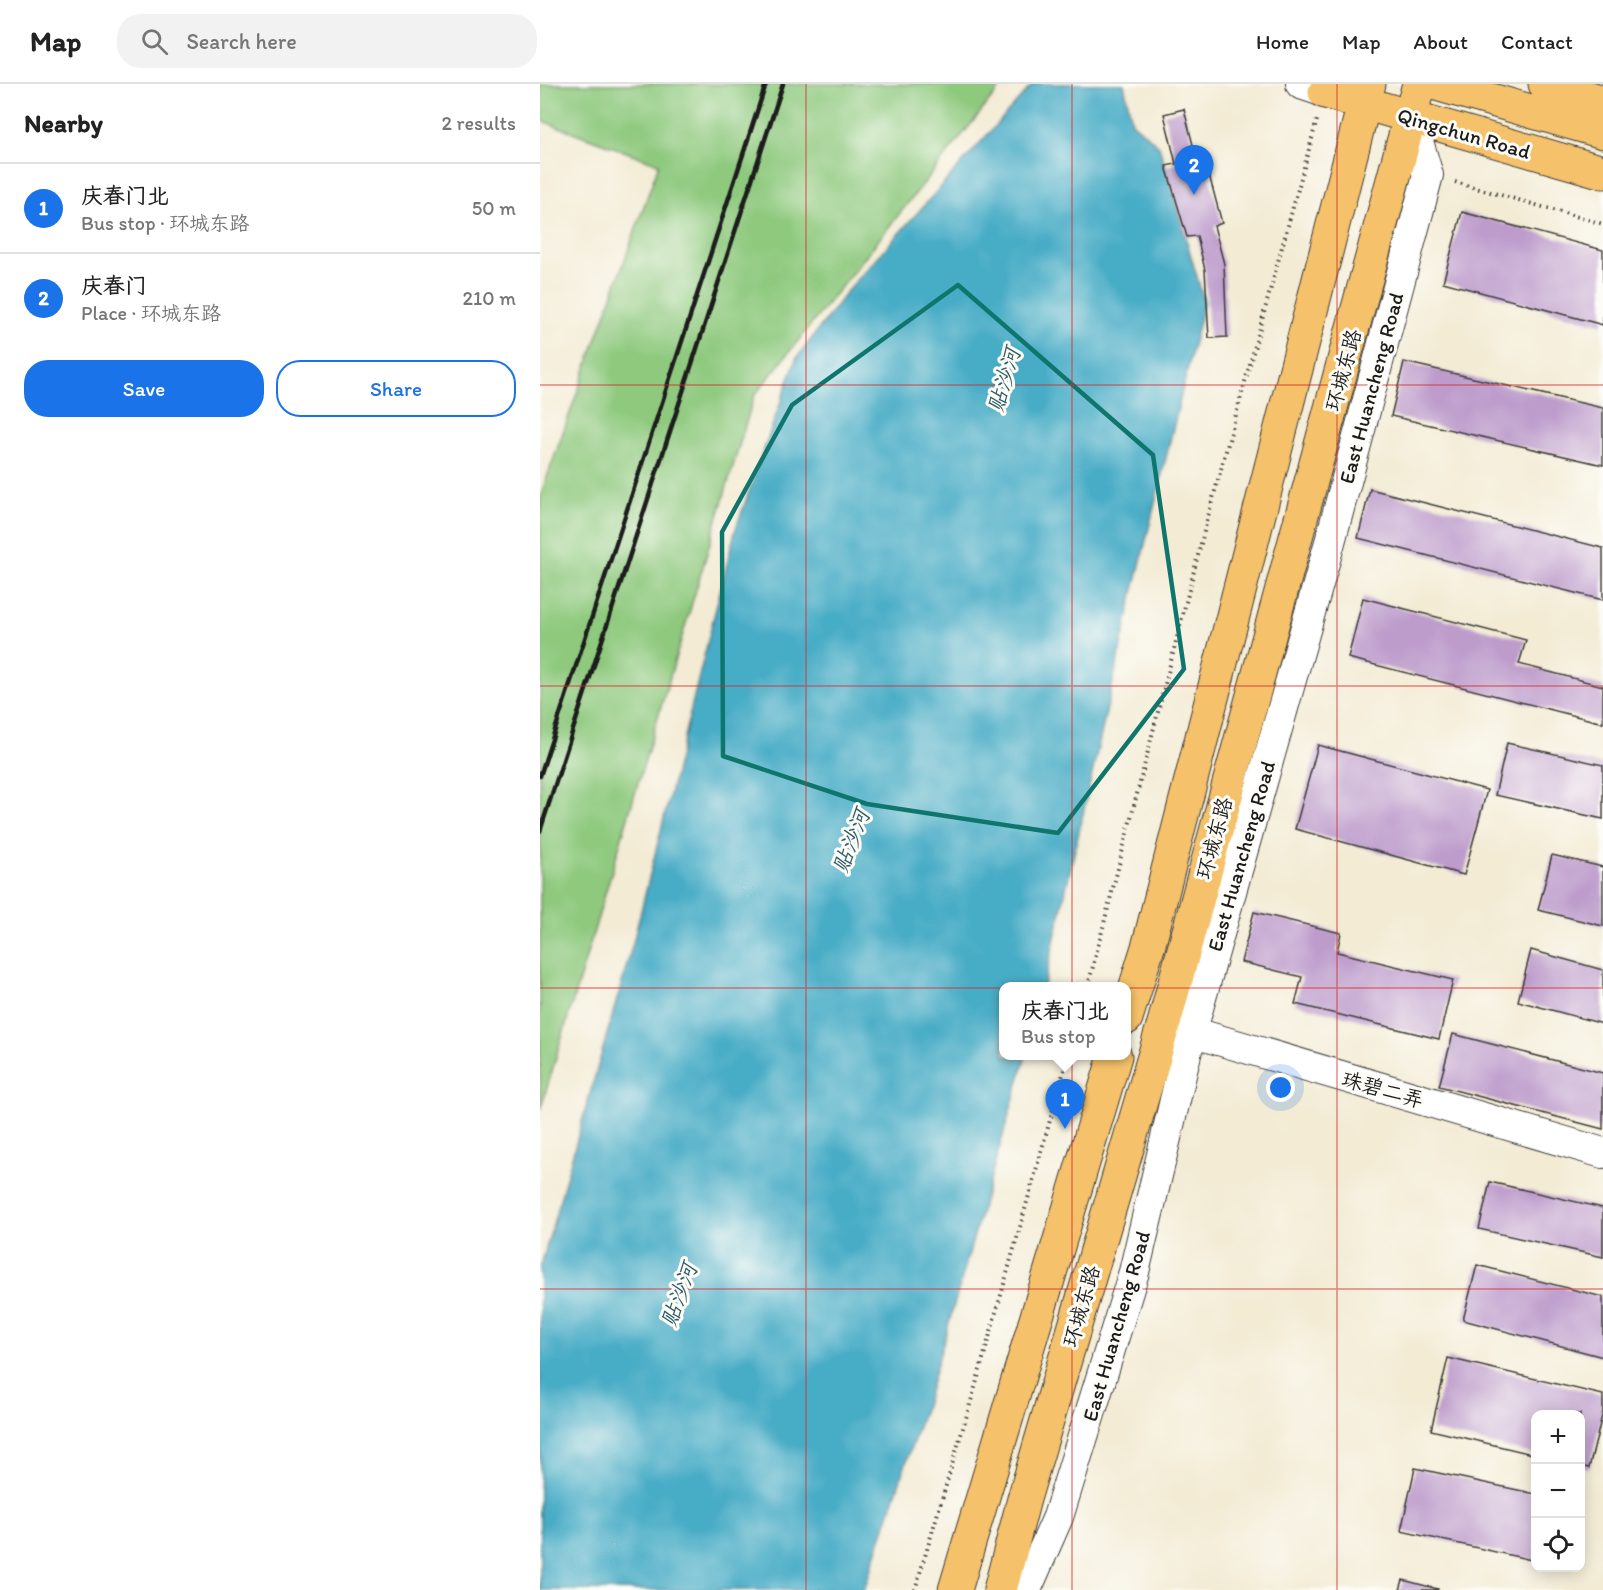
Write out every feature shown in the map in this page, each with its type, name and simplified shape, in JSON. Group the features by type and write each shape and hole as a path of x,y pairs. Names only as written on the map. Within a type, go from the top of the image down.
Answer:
{"main road":[{"name":"环城东路","path":"1000,1590 1024,1499 1177,1028 1419,84"},
{"path":"1436,84 1603,132"},
{"path":"1545,84 1603,102"},
{"name":"Qingchun Road","path":"1313,88 1367,94 1411,118 1603,172"},
{"name":"环城东路","path":"1131,1002 1149,944 1367,94"},
{"name":"环城东路","path":"955,1590 1114,1060"}],"lane":[{"path":"1411,118 1428,175"},
{"name":"East Huancheng Road","path":"1026,1590 1058,1517 1134,1272 1177,1028 1330,542 1428,175"},
{"name":"珠碧二弄","path":"1177,1028 1603,1153"}],"path":[{"path":"1089,982 1207,520 1313,88"},
{"path":"1428,175 1603,224"},
{"path":"915,1590 976,1384 1067,1060"}],"highlighted area":[{"path":"958,285 1153,455 1184,669 1058,833 867,804 723,756 722,532 792,405"}],"green space":[{"path":"540,84 1003,84 754,396 540,1111 540,497 659,164 540,120"}],"water":[{"name":"贴沙河","path":"1033,84 1124,84 1132,122 1159,146 1204,301 1132,598 1045,982 999,982 999,1060 1025,1060 925,1406 864,1590 540,1590 540,1269 633,943 735,531 796,359 848,290"}],"building":[{"path":"1184,109 1196,157 1204,156 1222,223 1214,226 1224,264 1227,337 1209,338 1205,270 1197,236 1187,237 1166,166 1176,164 1164,114"},
{"path":"1462,212 1603,250 1603,325 1443,282"},
{"path":"1404,362 1603,408 1603,465 1391,416"},
{"path":"1370,489 1603,548 1603,600 1358,538"},
{"path":"1363,598 1526,640 1519,664 1603,686 1603,723 1348,658"},
{"path":"1507,743 1603,765 1603,819 1495,795"},
{"path":"1318,745 1487,790 1464,875 1295,829"},
{"path":"1552,855 1603,867 1603,926 1538,910"},
{"path":"1254,912 1341,933 1337,952 1453,980 1439,1039 1295,1004 1302,977 1241,962"},
{"path":"1531,950 1603,970 1603,1024 1518,1001"},
{"path":"1453,1034 1603,1073 1603,1129 1439,1086"},
{"path":"1490,1182 1603,1208 1603,1257 1479,1229"},
{"path":"1477,1265 1603,1297 1603,1357 1463,1320"},
{"path":"1448,1358 1603,1395 1603,1412 1589,1468 1585,1467 1585,1410 1531,1410 1531,1454 1431,1430"},
{"path":"1415,1468 1531,1493 1531,1560 1401,1531"},
{"path":"1403,1580 1438,1589 1438,1590 1400,1590"}],"railway":[{"path":"540,776 766,84"},
{"path":"540,831 783,84"}],"place":[{"name":"庆春门","path":"1194,195"},
{"name":"庆春门北","path":"1065,1129"}]}
